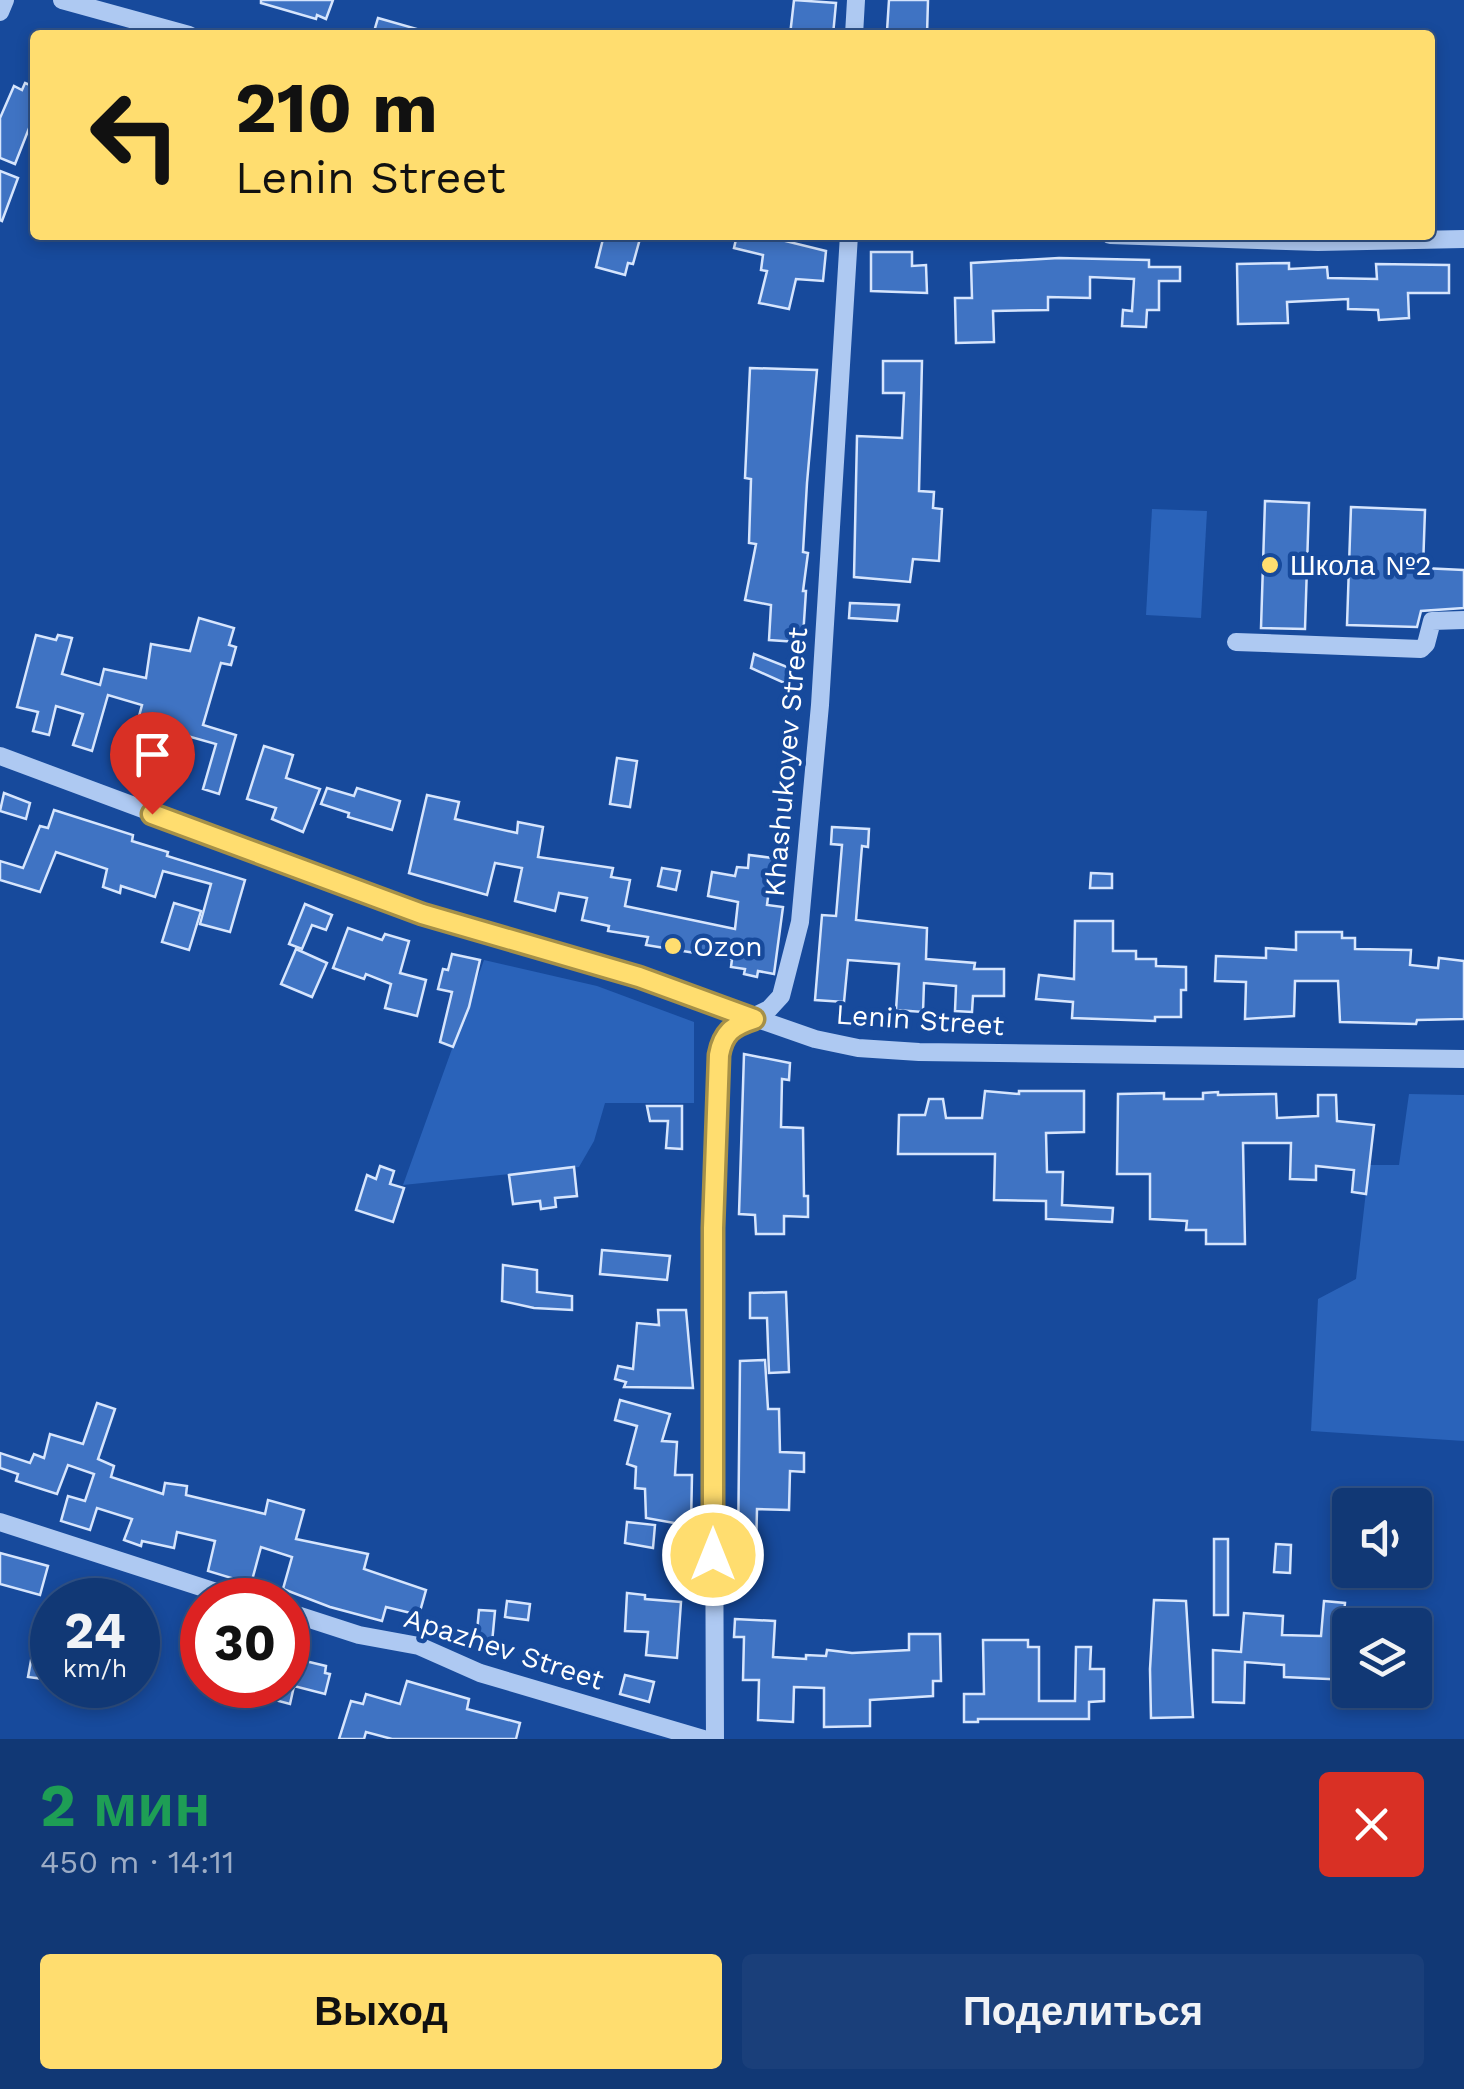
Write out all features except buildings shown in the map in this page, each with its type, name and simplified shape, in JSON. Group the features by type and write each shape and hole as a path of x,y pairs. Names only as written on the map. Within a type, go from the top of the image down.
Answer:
{"street":[{"path":"0,12 5,0"},
{"path":"62,0 171,30"},
{"path":"854,30 856,0"},
{"path":"1435,240 1464,239"},
{"name":"Khashukoyev Street","path":"715,1739 716,1099 722,1039 734,1026 770,1010 781,996 800,922 820,705 849,240"},
{"path":"1259,240 1415,240"},
{"path":"1236,642 1421,650 1432,621 1464,620"},
{"name":"Lenin Street","path":"0,756 422,914 639,977 754,1019 846,1046 887,1051 1464,1059"},
{"path":"0,1522 180,1580"},
{"name":"Apazhev Street","path":"310,1619 418,1646 520,1686 703,1739"}],"shaded area":[{"path":"1152,509 1207,511 1201,618 1146,615"},
{"path":"484,960 597,986 694,1022 694,1103 605,1103 594,1141 579,1167 403,1185"},
{"path":"1409,1094 1464,1095 1464,1441 1311,1431 1318,1299 1356,1279 1369,1165 1399,1165"}],"place":[{"name":"Школа №2","path":"1270,565"},
{"name":"Ozon","path":"673,946"}],"route":[{"path":"152,814 422,914 639,977 754,1019 734,1026 722,1039 719,1055 713,1228 713,1555"}]}
